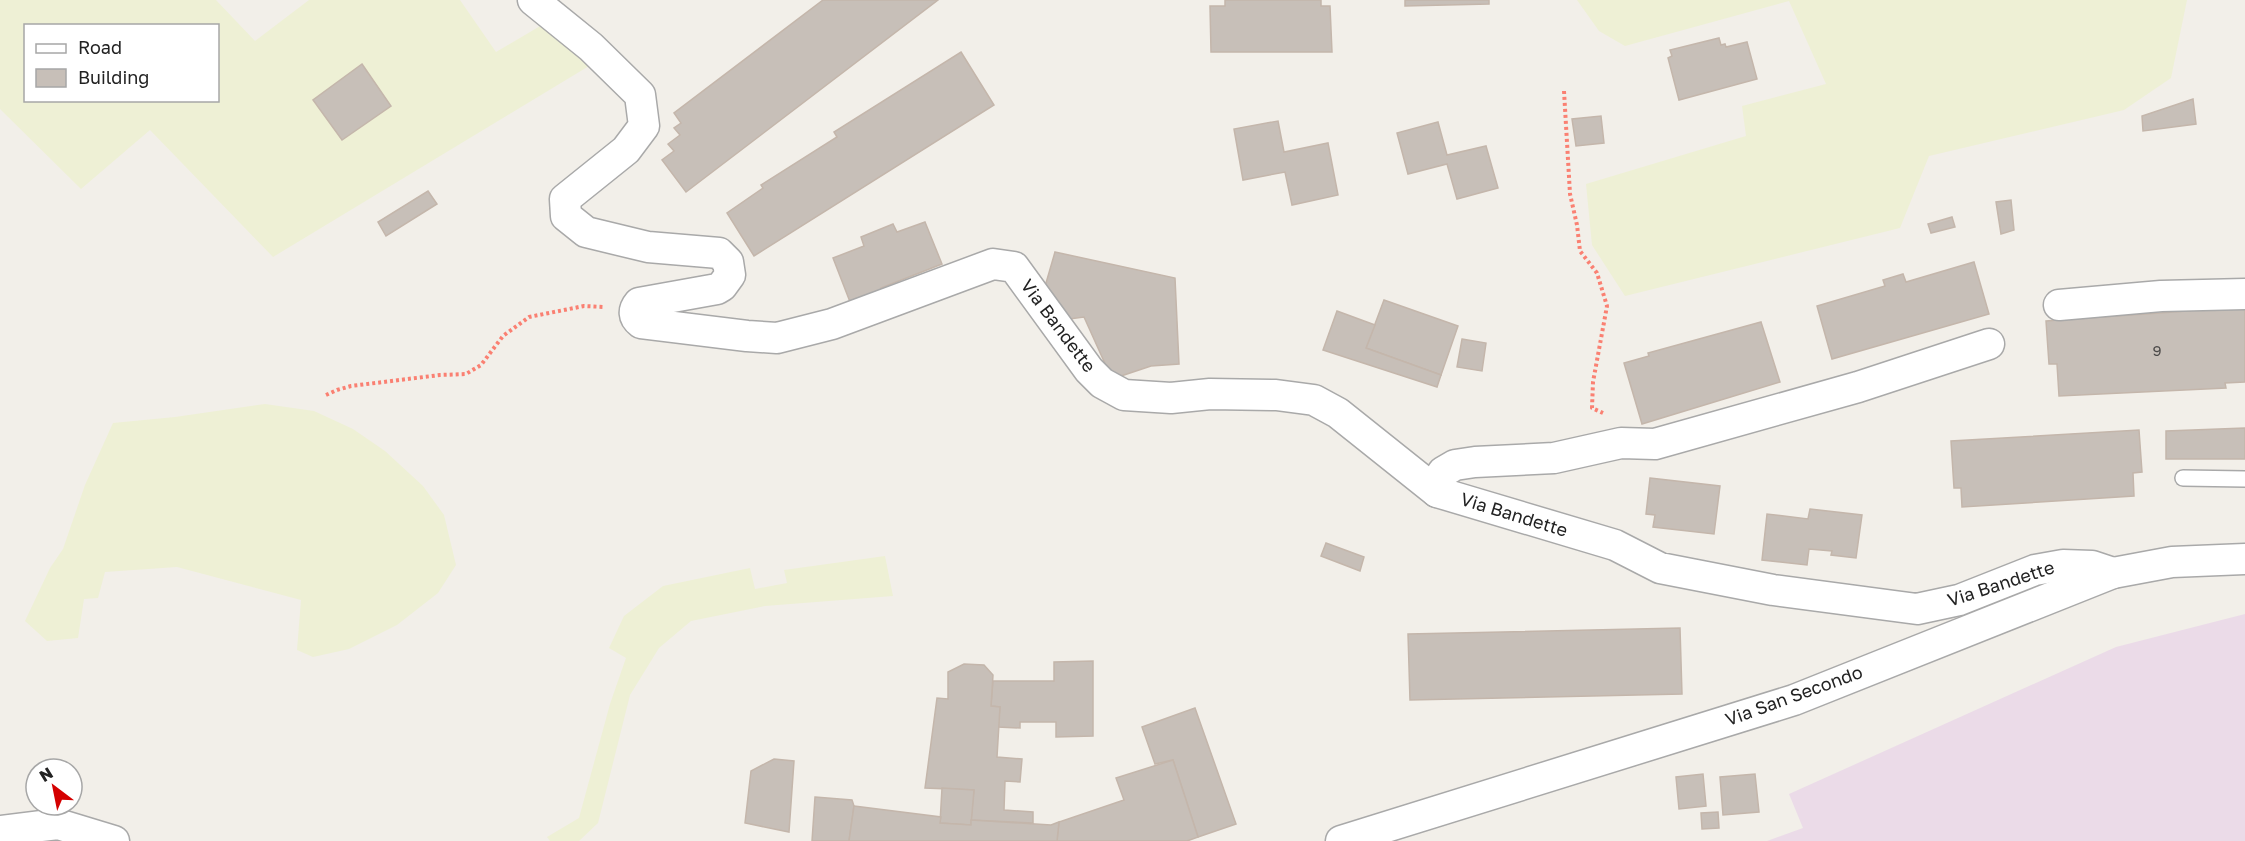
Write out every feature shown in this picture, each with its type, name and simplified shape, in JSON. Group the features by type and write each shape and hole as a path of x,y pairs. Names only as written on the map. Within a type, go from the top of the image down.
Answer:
{"street":[{"path":"533,0 591,47 639,95 644,126 626,150 565,199 566,216 586,232 648,247 712,251 719,253 728,262 727,281 717,289 642,301 634,309"},
{"name":"Via Bandette","path":"634,309 635,317 645,324 777,338 832,324 993,264 1014,267 1089,370 1102,383 1124,395 1171,398 1210,394 1265,395 1314,400 1338,413 1437,492 1615,545 1660,568 1773,590 1917,609 1959,600 2035,570 2063,565 2092,566 2113,573"},
{"path":"2059,305 2161,296 2245,294"},
{"path":"1437,492 1437,481 1443,472 1455,465 1554,458 1621,442 1654,444 1858,387 1989,344"},
{"name":"Via San Secondo","path":"1341,841 1794,700 2113,573 2172,562 2245,559"},
{"path":"0,831 58,824 114,841"}],"lane":[{"path":"2183,478 2245,479"}],"path":[{"path":"1564,91 1570,194 1580,251 1597,273 1606,306 1593,382 1592,408 1618,417 1623,430 1621,442"},
{"path":"326,395 351,386 466,374 481,365 503,336 529,317 584,306 634,309"}],"shaded area":[{"path":"2245,614 2245,841 1767,841 1803,828 1789,794 2116,647"}],"green space":[{"path":"0,0 216,0 255,41 309,0 460,0 496,52 547,22 589,66 273,257 150,130 81,189 0,109"},
{"path":"1577,0 2187,0 2171,78 2124,110 1929,156 1900,228 1625,296 1592,245 1586,184 1746,136 1742,106 1826,84 1789,1 1625,46 1599,31"},
{"path":"265,404 314,411 353,429 385,451 423,486 444,515 456,565 438,593 397,625 349,649 313,657 297,650 301,600 177,567 105,572 98,598 84,599 78,638 47,641 25,621 50,568 63,549 85,485 113,423"},
{"path":"885,556 893,596 765,606 691,621 659,648 630,695 598,823 579,841 550,841 547,837 579,818 610,704 626,658 609,648 624,616 663,586 750,568 755,589 787,583 784,570"}],"building":[{"path":"823,0 938,0 686,192 662,160 674,151 668,144 680,135 674,128 681,123 674,113"},
{"path":"1225,0 1321,0 1321,6 1330,6 1332,52 1211,52 1210,6 1225,6"},
{"path":"1405,0 1489,0 1489,4 1405,6"},
{"path":"1719,38 1721,45 1725,44 1726,47 1747,42 1757,79 1679,100 1668,58 1672,56 1670,50"},
{"path":"961,52 994,105 754,256 727,213 763,188 761,185 837,137 834,132"},
{"path":"362,64 391,106 342,140 313,100"},
{"path":"2193,99 2196,124 2143,131 2142,116"},
{"path":"1601,116 1604,143 1576,146 1572,119"},
{"path":"1278,121 1284,152 1328,143 1338,195 1292,205 1285,172 1243,180 1234,129"},
{"path":"1438,122 1447,155 1486,146 1498,188 1457,199 1447,164 1408,174 1397,133"},
{"path":"428,191 437,204 386,236 378,222"},
{"path":"2011,200 2014,230 2001,234 1996,202"},
{"path":"1952,217 1955,227 1931,233 1928,224"},
{"path":"925,222 942,264 881,288 883,294 852,307 833,258 864,246 861,237 893,224 897,232"},
{"path":"1055,252 1175,278 1179,364 1151,366 1112,379 1084,317 1062,320 1044,290"},
{"path":"1974,262 1989,314 1832,359 1817,306 1885,286 1883,280 1903,274 1906,282"},
{"path":"1384,300 1458,326 1441,375 1366,348"},
{"path":"2245,307 2245,382 2225,383 2226,388 2059,396 2057,364 2049,364 2046,321"},
{"path":"1337,311 1375,325 1366,348 1441,375 1437,387 1323,350"},
{"path":"1761,322 1780,382 1642,424 1624,363 1649,356 1648,353"},
{"path":"1462,339 1486,343 1482,371 1457,367"},
{"path":"2245,428 2245,459 2166,459 2166,431"},
{"path":"2139,430 2142,472 2133,473 2134,496 1962,507 1961,488 1954,488 1951,441"},
{"path":"1650,478 1720,486 1714,534 1653,527 1655,515 1646,514"},
{"path":"1810,509 1862,515 1856,558 1831,555 1832,551 1809,549 1807,565 1762,560 1767,514 1808,519"},
{"path":"1326,543 1364,557 1360,571 1321,556"},
{"path":"1680,628 1682,694 1410,700 1408,634"},
{"path":"1093,661 1093,736 1056,737 1056,722 1020,722 1020,728 998,727 1000,707 991,706 993,681 1054,681 1054,662"},
{"path":"964,664 984,665 993,675 991,706 1000,707 997,757 1022,759 1020,782 1005,781 1004,810 1033,812 1033,823 971,820 974,790 925,788 937,698 948,699 948,672"},
{"path":"1195,708 1236,824 1198,837 1173,760 1155,764 1142,727"},
{"path":"774,759 794,761 789,832 745,823 751,771"},
{"path":"1173,760 1198,837 1187,841 1057,841 1059,822 1124,800 1116,778"},
{"path":"1703,774 1706,806 1679,809 1676,777"},
{"path":"1755,774 1759,812 1723,815 1720,777"},
{"path":"942,788 974,790 971,825 940,823"},
{"path":"815,797 852,800 854,806 849,841 812,841"},
{"path":"854,806 941,817 940,823 971,825 971,820 1051,825 1059,822 1057,841 849,841"},
{"path":"1718,812 1719,828 1702,829 1701,813"}]}
